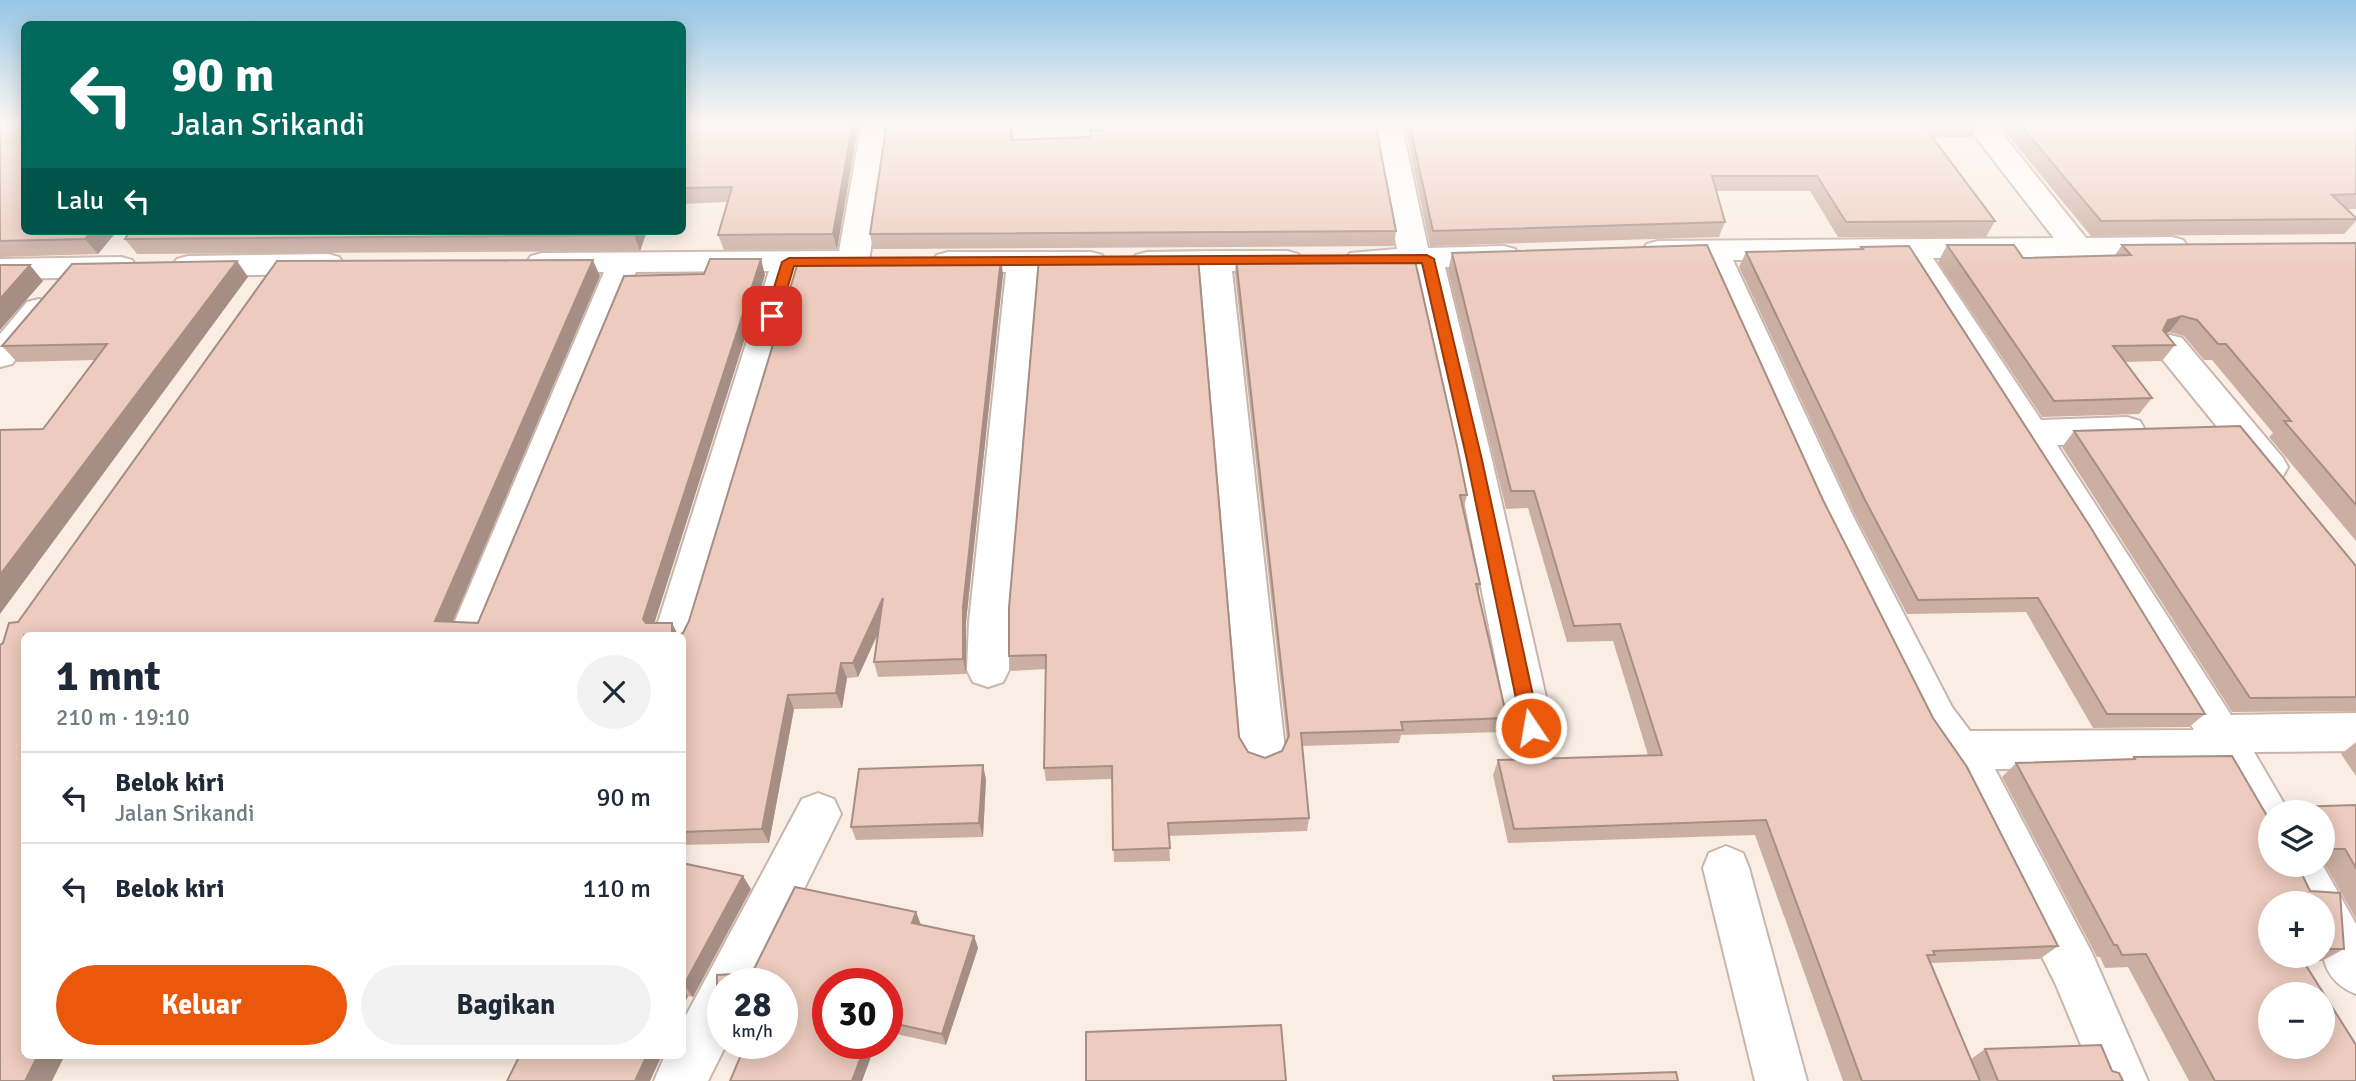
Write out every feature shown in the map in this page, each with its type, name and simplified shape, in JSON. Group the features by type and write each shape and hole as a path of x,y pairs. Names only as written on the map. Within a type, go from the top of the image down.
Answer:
{"street":[{"path":"515,264 866,261 872,172"},
{"path":"1400,172 1474,460 1531,728"},
{"path":"2018,172 2077,247"},
{"path":"0,355 92,267 128,240"},
{"path":"1631,252 2201,247"},
{"path":"1911,249 2031,433 2225,742 2258,800"},
{"path":"1713,250 1834,516 1937,720 1971,767 2075,970 2122,1081"},
{"path":"919,262 1421,259 1536,255"},
{"path":"1215,261 1263,750"},
{"path":"675,632 789,262"},
{"path":"988,670 989,622 1023,262"},
{"path":"471,632 624,263"},
{"path":"252,298 277,264"},
{"path":"0,269 352,264"},
{"path":"2171,346 2288,488"},
{"path":"2196,428 2237,426"},
{"path":"2031,433 2154,429"},
{"path":"1958,750 2225,742 2356,732"},
{"path":"738,968 818,814"},
{"path":"1726,868 1781,1081"},
{"path":"2335,934 2356,970"},
{"path":"680,1081 707,1029"}],"building":[{"path":"0,172 21,172 21,235 88,235 85,239 0,241"},
{"path":"686,172 844,172 833,234 718,235 732,187 686,188"},
{"path":"879,172 1385,172 1396,231 870,234"},
{"path":"1420,172 1959,172 1995,221 1846,222 1817,176 1712,176 1725,222 1433,231"},
{"path":"2060,172 2356,172 2356,194 2332,195 2356,219 2101,221"},
{"path":"128,235 634,235 125,239"},
{"path":"2356,243 2356,505 2284,421 2291,421 2226,344 2218,344 2197,320 2182,316 2168,320 2163,330 2175,345 2113,346 2152,398 2054,401 1947,245 2014,245 2023,258 2131,255 2122,245"},
{"path":"1707,245 1823,500 1933,718 1967,767 2058,946 1933,951 1935,955 1927,955 1980,1081 1862,1081 1766,820 1514,829 1498,760 1662,755 1620,624 1574,626 1534,491 1511,491 1452,253"},
{"path":"1909,246 2091,528 2205,714 2107,714 2038,598 1918,600 1865,500 1746,252"},
{"path":"1414,256 1467,495 1460,495 1480,584 1476,584 1507,718 1401,722 1403,730 1301,733 1309,818 1168,823 1170,848 1113,850 1112,766 1044,768 1046,655 1009,656 1009,608 1039,258 1198,258 1239,737 1248,752 1265,758 1282,751 1289,736 1236,258"},
{"path":"1001,258 963,607 963,659 874,662 883,598 853,663 841,663 836,693 788,695 762,829 686,832 686,632 684,632 799,259"},
{"path":"710,259 761,259 643,619 646,623 672,623 672,632 21,632 21,1059 36,1059 25,1081 0,1081 0,645 9,623 18,622 277,261 593,260 435,621 478,623 624,276 704,274"},
{"path":"237,261 0,575 0,430 43,429 107,344 2,346 72,264"},
{"path":"0,265 30,265 0,299"},
{"path":"2240,426 2356,566 2356,697 2250,698 2074,431"},
{"path":"2232,756 2258,800 2258,877 2303,877 2310,891 2258,891 2258,968 2308,968 2316,982 2258,982 2258,1059 2335,1059 2335,1012 2356,1045 2356,1081 2215,1081 2146,954 2122,955 2117,945 2114,945 2016,763 2135,759 2134,757"},
{"path":"983,765 979,823 851,827 859,769"},
{"path":"2356,805 2356,868 2345,849 2335,849 2335,806"},
{"path":"686,864 743,876 686,981"},
{"path":"795,887 916,912 912,923 974,936 942,1034 903,1025 903,968 812,968 812,1059 860,1059 852,1081 730,1081 739,1059 798,1059 798,968 754,968"},
{"path":"2335,893 2340,893 2344,949 2335,949"},
{"path":"1281,1025 1286,1081 1086,1081 1086,1032"},
{"path":"2101,1045 2112,1071 2119,1073 2123,1081 1998,1081 1985,1049"},
{"path":"518,1059 645,1059 635,1081 507,1081"},
{"path":"1676,1072 1678,1081 1554,1081 1553,1076"}],"route":[{"path":"772,316 789,262 1427,259 1474,460 1531,728"}]}
